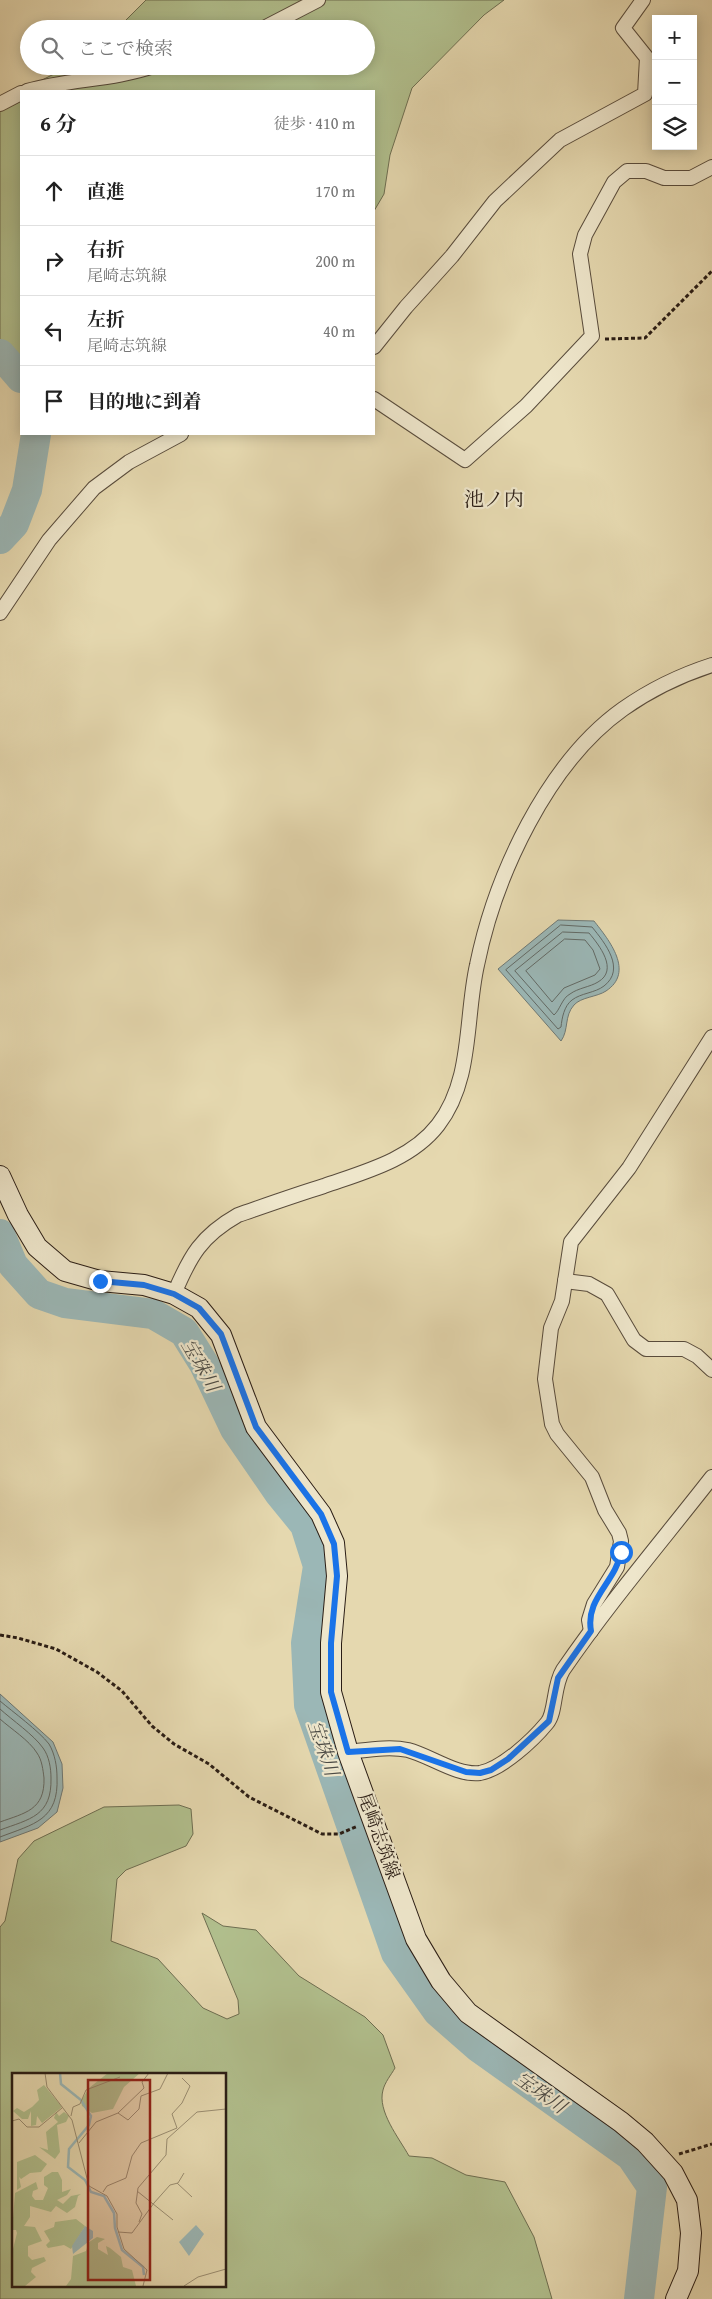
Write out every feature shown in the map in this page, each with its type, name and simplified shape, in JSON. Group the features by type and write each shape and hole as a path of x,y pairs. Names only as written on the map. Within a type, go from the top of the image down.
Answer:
{"main road":[{"name":"尾崎志筑線","path":"0,1176 18,1215 37,1247 65,1271 100,1281 144,1285 174,1294 199,1308 221,1334 256,1427 321,1514 334,1544 337,1576 331,1643 331,1692 348,1752 416,1939 441,1981 468,2013 621,2122 661,2159 682,2188 690,2214 692,2233 688,2271 676,2299"}],"street":[{"path":"279,20 318,0"},
{"path":"375,346 406,307 452,256 495,201 560,140 645,94 647,58 623,28 643,0"},
{"path":"31,90 52,84 116,75"},
{"path":"0,104 20,94"},
{"path":"375,400 465,460 526,406 592,336 580,254 585,235 614,182 627,171 646,171 664,178 691,178 712,167"},
{"path":"0,613 49,540 94,488 129,462 180,435"},
{"path":"174,1294 188,1262 199,1246 223,1224 238,1215 390,1161 418,1145 438,1125 449,1107 461,1076 476,966 494,906 522,838 544,798 585,744 623,709 668,683 712,665"},
{"path":"591,1631 590,1620 594,1604 617,1567 621,1552 620,1533 606,1510 592,1477 557,1434 549,1412 545,1379 549,1339 553,1322 562,1301 571,1242 629,1168 712,1037"},
{"path":"565,1281 589,1284 607,1294 630,1333 640,1345 651,1350 689,1351 712,1370"},
{"path":"348,1752 400,1749 466,1772 480,1773 491,1770 508,1759 549,1721 558,1678 591,1631 712,1477"}],"path":[{"path":"592,336 612,340 644,338 712,271"},
{"path":"0,1635 18,1638 56,1650 97,1672 122,1691 152,1726 174,1744 210,1764 249,1796 322,1834 339,1834 362,1825"},
{"path":"661,2159 712,2144"}],"green space":[{"path":"146,0 504,0 484,15 412,88 390,155 384,194 375,209 375,90 22,90 52,75 375,75 375,20 126,20"},
{"path":"20,91 20,359 0,344 0,111 8,97"},
{"path":"179,1805 191,1809 193,1834 186,1846 126,1870 117,1879 111,1941 158,1959 203,2008 227,2019 239,2014 238,2000 202,1913 223,1926 256,1930 299,1976 365,2017 383,2035 395,2068 383,2090 383,2107 390,2124 409,2156 432,2158 466,2175 505,2182 534,2237 552,2299 0,2299 0,1927 5,1921 18,1859 34,1841 104,1807"}],"water":[{"path":"558,920 594,921 612,946 619,966 618,975 614,983 606,991 581,1000 574,1005 569,1014 561,1041 498,969"},
{"path":"0,1694 53,1742 62,1764 63,1788 57,1812 38,1828 0,1842"}],"waterway":[{"name":"宝珠川","path":"0,354 20,377"},
{"name":"宝珠川","path":"0,539 14,524 27,490 36,435"},
{"name":"宝珠川","path":"0,1234 13,1265 39,1294 65,1303 153,1314 184,1332 204,1364 235,1429 279,1493 305,1525 318,1566 306,1643 309,1705 396,1953 438,2012 478,2047 631,2156 652,2187 639,2299"}],"district":[{"name":"池ノ内","path":"494,499"}],"route":[{"path":"100,1281 144,1285 174,1294 199,1308 221,1334 256,1427 321,1514 334,1544 337,1576 331,1643 331,1692 348,1752 400,1749 411,1751 472,1773 491,1770 508,1759 549,1721 558,1678 591,1631 590,1615 596,1598 617,1567 621,1552"}]}
